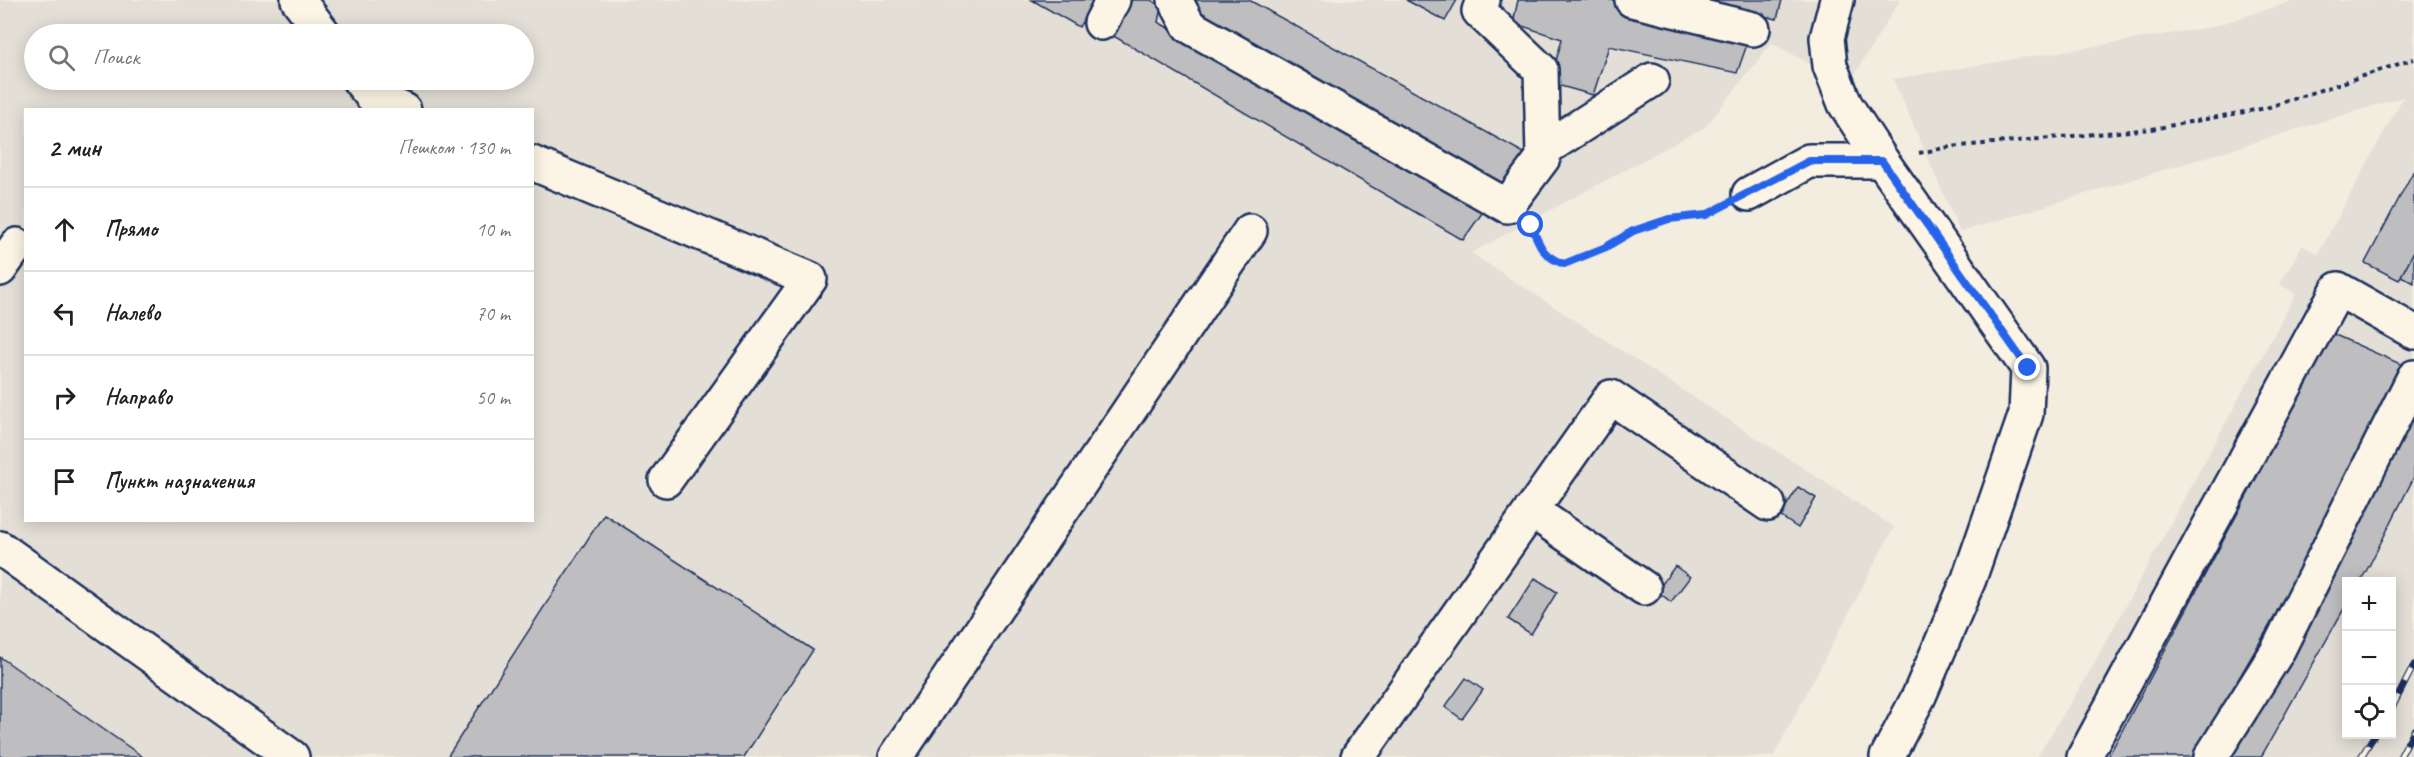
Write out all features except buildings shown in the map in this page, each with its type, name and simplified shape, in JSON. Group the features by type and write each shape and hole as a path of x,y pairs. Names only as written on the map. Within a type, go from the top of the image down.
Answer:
{"lane":[{"path":"298,0 316,24"},
{"path":"1175,0 1189,26 1507,206 1543,158 1540,70 1479,11 1483,0"},
{"path":"1632,0 1753,29"},
{"path":"1837,0 1827,38 1830,66 1845,104 1882,161 2028,368 2026,414 1969,579 1919,696 1887,757"},
{"path":"1542,150 1652,80"},
{"path":"367,90 372,96 399,108"},
{"path":"1749,194 1809,161 1882,161"},
{"path":"534,164 810,279 666,480"},
{"path":"896,757 1250,231"},
{"path":"2084,757 2338,289 2414,332"},
{"path":"2211,757 2277,652 2414,377"},
{"path":"1358,757 1611,397 1768,504"},
{"path":"1531,510 1644,588"},
{"path":"0,548 292,757"}],"path":[{"path":"1882,161 1949,147 2152,129 2266,108 2414,59"},
{"path":"1531,225 1541,249 1551,259 1564,264 1606,247 1633,231 1669,219 1706,215 1749,194"}],"shaded area":[{"path":"0,0 1900,0 1848,85 1772,43 1705,127 1471,253 1894,527 1773,757 0,757"},
{"path":"2296,0 2414,0 2414,757 2037,757 2085,680 2296,294 2280,284 2302,245 2318,254 2403,97 1960,232 1893,79 2211,27"}],"railway":[{"path":"2396,700 2414,665"},
{"path":"2400,757 2414,730"},
{"path":"2361,757 2372,739"}],"route":[{"path":"1531,225 1541,249 1551,259 1564,264 1606,247 1633,231 1669,219 1706,215 1809,161 1882,161 2028,368"}]}
